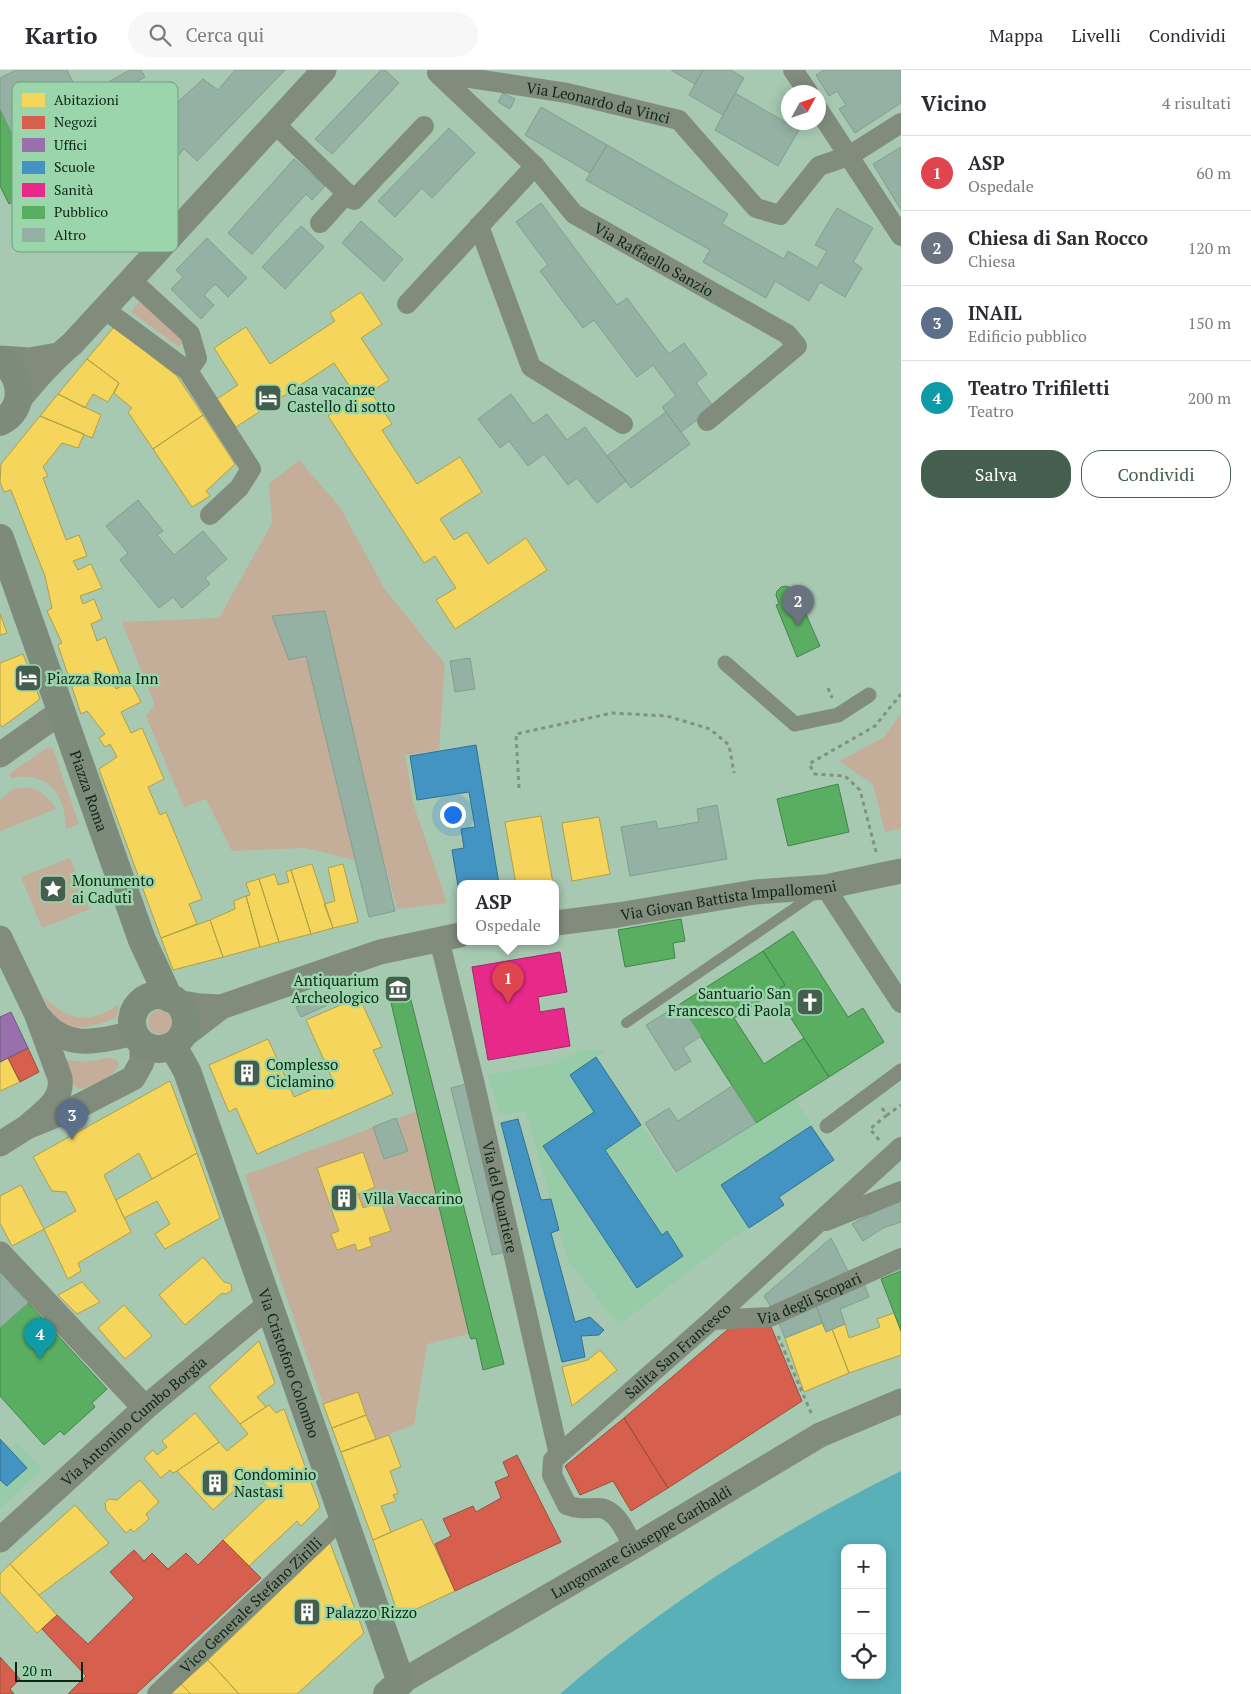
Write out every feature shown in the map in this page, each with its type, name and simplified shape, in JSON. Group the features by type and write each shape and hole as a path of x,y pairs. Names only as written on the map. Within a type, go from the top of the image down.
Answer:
{"main road":[{"path":"0,359 8,365 16,376 19,388 6,418"},
{"name":"Piazza Roma","path":"0,538 142,940 172,1000 185,1015 185,1030 177,1041"},
{"name":"Piazza Roma","path":"137,1028 143,976 142,940"},
{"path":"172,1000 161,996 146,999 137,1028 157,1049 165,1049 177,1041"},
{"name":"Via Cristoforo Colombo","path":"177,1041 343,1517 394,1688"}],"street":[{"path":"178,228 324,70"},
{"path":"793,70 803,85"},
{"name":"Via Leonardo da Vinci","path":"437,72 567,93 679,120 756,208 780,215 819,166 849,156 901,123"},
{"name":"Via Raffaello Sanzio","path":"437,72 535,166 574,214 788,334 797,346 707,421"},
{"path":"826,121 901,236"},
{"path":"274,123 354,200 424,126"},
{"path":"407,304 535,166"},
{"path":"320,223 347,193"},
{"path":"479,226 531,367 623,424"},
{"path":"6,418 37,377 72,344 157,252"},
{"path":"131,280 190,334 197,358 188,371"},
{"path":"104,309 188,371 251,469 239,488 210,515"},
{"path":"0,359 29,360 58,356"},
{"path":"725,663 795,724 838,715 869,695"},
{"path":"0,755 62,711"},
{"name":"Via Giovan Battista Impallomeni","path":"559,923 618,915 755,892 825,887 891,874"},
{"path":"825,887 901,1003"},
{"path":"177,1041 221,1007 380,952 450,937"},
{"name":"Via del Quartiere","path":"450,937 475,1085 559,1455"},
{"path":"0,938 36,1014 62,1088 58,1098 27,1127 0,1144"},
{"path":"172,1000 200,1006 221,1007"},
{"path":"36,1014 48,1029 61,1037 75,1042 95,1041 137,1028"},
{"name":"Piazza Roma","path":"27,1127 79,1106 133,1078 142,1062 137,1028"},
{"path":"827,1126 901,1071"},
{"name":"Salita San Francesco","path":"559,1455 712,1320 896,1151"},
{"path":"814,1226 901,1191"},
{"path":"0,1254 145,1408"},
{"name":"Via degli Scopari","path":"712,1320 770,1316 901,1258"},
{"name":"Via Antonino Cumbo Borgia","path":"0,1540 145,1408 269,1305"},
{"name":"Lungomare Giuseppe Garibaldi","path":"394,1688 820,1435 901,1401"},
{"path":"559,1455 553,1460 552,1475 567,1505 579,1509 600,1508 613,1514 622,1524 633,1546"},
{"name":"Vico Generale Stefano Zirilli","path":"157,1694 343,1517"}],"lane":[{"path":"626,1023 825,887"}],"path":[{"path":"891,874 860,790 845,776 815,774 809,764 875,726 901,694"},
{"path":"518,788 516,734 612,713 667,716 710,729 729,745 734,773"},
{"path":"887,1115 870,1130 896,1151"},
{"path":"770,1316 820,1435"}],"shaded area":[{"path":"140,300 185,340 179,347 131,312"},
{"path":"299,460 340,507 384,588 445,664 439,750 405,755 413,803 447,903 397,909 386,868 306,848 232,851 206,799 184,807 146,716 155,705 122,622 219,618 272,523 269,484"},
{"path":"901,714 901,828 885,832 873,784 839,761 883,738"},
{"path":"48,747 53,749 79,824 66,829 62,805 52,788 45,782 35,778 11,778 9,774"},
{"path":"27,787 44,795 56,809 0,831 0,800 13,789"},
{"path":"70,858 90,909 42,928 21,877"},
{"path":"43,996 61,1011 79,1017 98,1015 119,1004 116,1017 93,1025 76,1027 60,1022 54,1017"},
{"path":"160,1010 165,1011 171,1017 171,1027 165,1033 160,1034 155,1033 149,1027 148,1022 149,1017 155,1011"},
{"path":"587,1049 606,1050 596,1057 674,1174 795,1099 834,1160 779,1197 784,1205 728,1241 619,1325 568,1261 526,1112 500,1114 488,1075 546,1065"},
{"path":"105,1058 115,1059 118,1062 117,1069 113,1073 82,1089 75,1086 65,1063 67,1059 86,1061"},
{"path":"417,1111 469,1334 427,1344 414,1425 376,1439 358,1392 323,1404 245,1175"},
{"path":"0,1439 9,1448 16,1442 42,1469 0,1508"}],"water":[{"path":"901,1471 901,1694 560,1694 599,1661 681,1600 767,1544"}],"building: Abitazioni":[{"path":"361,292 382,324 361,338 389,380 371,392 392,424 382,430 417,484 460,457 482,492 440,519 454,540 467,532 488,564 526,538 547,570 455,629 436,600 456,588 435,556 424,563 328,416 357,397 334,363 236,427 217,399 238,385 214,348 246,327 270,364 335,321 330,313"},
{"path":"114,327 177,376 203,415 153,449 128,412 132,408 114,393 119,383 87,359"},
{"path":"87,359 119,383 108,402 93,394 85,408 58,394"},
{"path":"58,394 101,415 92,438 40,416"},
{"path":"203,415 235,464 206,491 210,496 192,507 153,449"},
{"path":"40,416 84,434 78,448 62,443 43,467 48,476 43,478 66,540 79,535 87,556 73,561 78,570 91,564 102,588 80,596 83,604 94,599 102,619 91,624 97,641 105,637 120,674 111,679 116,689 130,681 141,702 121,712 131,733 142,728 164,779 148,787 160,815 166,812 202,899 189,904 197,924 161,938 99,769 117,757 110,744 105,747 99,738 105,734 87,711 81,714 58,645 62,643 47,611 52,608 45,576 11,490 4,492 0,482 1,464"},
{"path":"0,614 7,633 0,635"},
{"path":"23,654 40,699 2,727 0,724 0,663"},
{"path":"541,816 552,880 515,880 505,822"},
{"path":"599,817 610,874 572,881 562,823"},
{"path":"312,864 333,928 311,934 291,870"},
{"path":"343,864 358,922 333,928 324,904 335,901 328,868"},
{"path":"291,870 311,934 279,942 259,879 275,874 278,885 289,882 286,872"},
{"path":"259,879 279,942 260,947 246,896 250,895 246,883"},
{"path":"246,896 260,947 223,957 210,920 235,909 234,901"},
{"path":"210,920 223,957 173,970 161,938"},
{"name":"Complesso Ciclamino","path":"359,997 382,1047 373,1050 393,1094 257,1154 236,1108 229,1112 209,1065 268,1039 294,1097 333,1080 306,1020"},
{"path":"8,1058 20,1082 0,1091 0,1062"},
{"path":"170,1081 197,1153 152,1179 139,1153 104,1175 131,1232 78,1263 81,1271 68,1279 44,1229 76,1211 66,1192 52,1191 33,1157"},
{"name":"Villa Vaccarino","path":"363,1152 375,1187 358,1194 363,1208 381,1202 391,1231 369,1238 372,1246 357,1251 355,1244 337,1250 331,1234 339,1231 317,1168"},
{"path":"197,1153 220,1218 165,1249 155,1234 170,1224 157,1201 124,1218 116,1200"},
{"path":"21,1185 44,1229 12,1246 0,1223 0,1196"},
{"path":"203,1257 224,1282 231,1284 232,1290 226,1294 222,1293 185,1325 159,1295"},
{"path":"82,1282 100,1302 77,1314 58,1295"},
{"path":"124,1305 152,1336 125,1359 98,1328"},
{"path":"894,1313 901,1331 901,1355 849,1373 832,1329 845,1324 849,1338 880,1327 877,1319"},
{"path":"822,1323 826,1332 832,1329 849,1373 804,1392 785,1338"},
{"path":"259,1341 275,1383 257,1397 266,1407 240,1424 209,1387"},
{"path":"600,1350 617,1370 572,1406 562,1367 588,1360"},
{"path":"358,1392 366,1415 332,1428 323,1404"},
{"name":"Condominio Nastasi","path":"269,1405 276,1413 284,1409 320,1507 301,1526 297,1521 249,1566 223,1540 273,1492 253,1473 213,1510 177,1471 219,1442 227,1451 248,1434 240,1424"},
{"path":"195,1413 219,1442 177,1471 173,1473 170,1470 161,1478 144,1458 153,1450 157,1455 167,1447 162,1441"},
{"path":"366,1415 376,1439 341,1452 332,1428"},
{"path":"389,1435 401,1467 390,1471 398,1493 393,1495 396,1501 381,1506 391,1532 373,1540 341,1452"},
{"path":"140,1480 159,1502 146,1514 149,1519 134,1532 131,1529 126,1533 106,1510 105,1503 109,1499 117,1500"},
{"path":"75,1505 109,1543 39,1595 10,1564"},
{"path":"422,1519 455,1591 399,1617 373,1540"},
{"name":"Palazzo Rizzo","path":"330,1543 364,1633 297,1694 239,1694 208,1660"},
{"path":"10,1564 57,1615 37,1633 0,1592 0,1574"},
{"path":"208,1660 239,1694 191,1694 181,1684"},
{"path":"181,1684 191,1694 171,1694"}],"building: Negozi":[{"path":"28,1048 39,1072 20,1082 8,1058"},
{"path":"769,1322 802,1401 668,1488 624,1418 733,1325"},
{"path":"624,1418 668,1488 631,1511 613,1481 580,1495 565,1466"},
{"path":"517,1455 561,1542 455,1591 435,1544 451,1536 443,1519 473,1506 476,1512 501,1498 495,1482 509,1476 503,1462"},
{"path":"223,1540 261,1578 136,1694 68,1694 86,1676 42,1629 57,1615 88,1644 134,1598 110,1572 134,1550 144,1561 152,1553 168,1569 186,1553 198,1565"},
{"path":"0,1657 20,1679 10,1689 14,1694 0,1694"}],"building: Uffici":[{"path":"11,1012 28,1048 0,1062 0,1017"}],"building: Scuole":[{"path":"476,745 498,880 457,880 452,850 464,848 461,829 475,827 469,792 417,800 410,756"},
{"path":"596,1057 641,1125 605,1150 662,1235 667,1231 683,1256 637,1288 543,1146 594,1112 570,1075"},
{"path":"518,1119 541,1200 551,1199 559,1230 551,1233 575,1322 590,1317 604,1330 599,1335 581,1336 585,1357 562,1362 501,1123"},
{"path":"811,1126 834,1160 779,1197 784,1205 749,1228 721,1185"},
{"path":"0,1439 27,1468 7,1486 0,1480"}],"building: Sanità":[{"path":"560,952 567,992 538,997 540,1012 564,1008 570,1046 488,1060 472,967"}],"building: Pubblico":[{"path":"0,109 12,134 12,203 9,204 0,186"},
{"path":"781,587 791,588 796,597 798,596 820,646 797,657 776,605 779,604 776,595 777,591"},
{"path":"838,784 849,832 788,846 777,799"},
{"path":"681,919 685,941 673,943 675,958 625,967 618,930"},
{"name":"Santuario San Francesco di Paola","path":"793,931 848,1017 863,1008 884,1042 829,1077 774,992 785,985 763,951"},
{"path":"763,951 785,985 734,1018 764,1064 804,1038 829,1077 756,1123 680,1004"},
{"path":"406,981 504,1364 483,1370 476,1338 471,1339 469,1334 387,986"},
{"path":"901,1271 901,1331 881,1279"},
{"path":"28,1303 107,1389 92,1403 95,1407 64,1435 60,1431 44,1445 0,1396 0,1328"}],"building: Altro":[{"path":"16,70 67,70 73,82 12,82 12,134 0,109 0,78"},
{"path":"130,70 141,70 145,77 136,82 110,81"},
{"path":"235,70 285,70 197,161 184,149 178,156 178,102 203,79 218,90"},
{"path":"381,70 385,70 399,83 332,154 315,139"},
{"path":"671,70 703,70 695,84"},
{"path":"703,70 731,70 744,78 723,115 689,95"},
{"path":"824,70 901,70 901,103 855,133 839,109 846,105 837,91 829,96 826,91 826,85 822,85 816,75"},
{"path":"503,93 515,99 510,109 498,102"},
{"path":"735,93 781,120 781,130 799,130 778,166 715,130"},
{"path":"541,107 607,145 590,173 525,135"},
{"path":"449,128 475,153 432,198 422,188 395,217 378,201"},
{"path":"607,145 728,214 722,224 784,259 788,251 817,268 827,251 815,245 837,208 873,228 853,262 862,268 845,297 820,282 809,301 775,281 766,298 703,262 710,250 586,180"},
{"path":"901,147 901,210 873,164"},
{"path":"294,159 325,186 312,200 306,194 252,254 228,233"},
{"path":"541,203 617,305 627,298 669,354 684,343 707,374 696,383 714,407 681,432 662,407 676,396 653,365 637,377 594,320 583,328 540,271 548,265 516,222"},
{"path":"361,221 403,259 384,281 342,243"},
{"path":"301,226 324,247 285,289 262,267"},
{"path":"207,238 247,278 228,297 215,284 204,295 214,305 201,319 171,289 183,277 176,270"},
{"path":"511,394 533,424 547,414 567,440 585,427 626,481 597,503 577,478 568,485 544,454 528,466 509,441 500,448 478,419"},
{"path":"666,412 690,444 631,488 607,456"},
{"path":"138,500 163,531 157,535 174,555 203,531 227,559 205,578 210,584 182,608 173,597 159,608 120,560 128,553 106,526"},
{"path":"325,611 395,911 369,917 306,656 289,660 272,616"},
{"path":"470,658 475,689 455,692 450,661"},
{"path":"717,805 727,859 630,876 621,827 656,821 658,829 699,822 697,809"},
{"path":"327,993 332,1003 301,1017 296,1007"},
{"path":"680,1004 701,1036 683,1048 691,1061 675,1071 646,1025"},
{"path":"466,1084 507,1252 492,1255 451,1088"},
{"path":"732,1086 756,1123 676,1172 645,1123 669,1108 678,1121"},
{"path":"396,1118 408,1151 384,1159 373,1127"},
{"path":"901,1200 901,1222 883,1228 863,1241 852,1224"},
{"path":"831,1238 848,1271 772,1309 764,1296"},
{"path":"0,1271 28,1303 0,1328"},
{"path":"864,1283 869,1297 840,1309 845,1324 826,1332 815,1303"},
{"path":"815,1303 822,1323 785,1338 777,1319"}],"place":[{"name":"Casa vacanze Castello di sotto","path":"268,398"},
{"name":"Chiesa di San Rocco","path":"798,626"},
{"name":"Piazza Roma Inn","path":"28,678"},
{"name":"Monumento ai Caduti","path":"53,889"},
{"name":"Antiquarium Archeologico","path":"398,989"},
{"name":"Santuario San Francesco di Paola","path":"810,1002"},
{"name":"ASP","path":"508,1003"},
{"name":"Complesso Ciclamino","path":"247,1073"},
{"name":"INAIL","path":"72,1140"},
{"name":"Villa Vaccarino","path":"344,1198"},
{"name":"Teatro Trifiletti","path":"40,1359"},
{"name":"Condominio Nastasi","path":"215,1483"},
{"name":"Palazzo Rizzo","path":"307,1612"}]}
